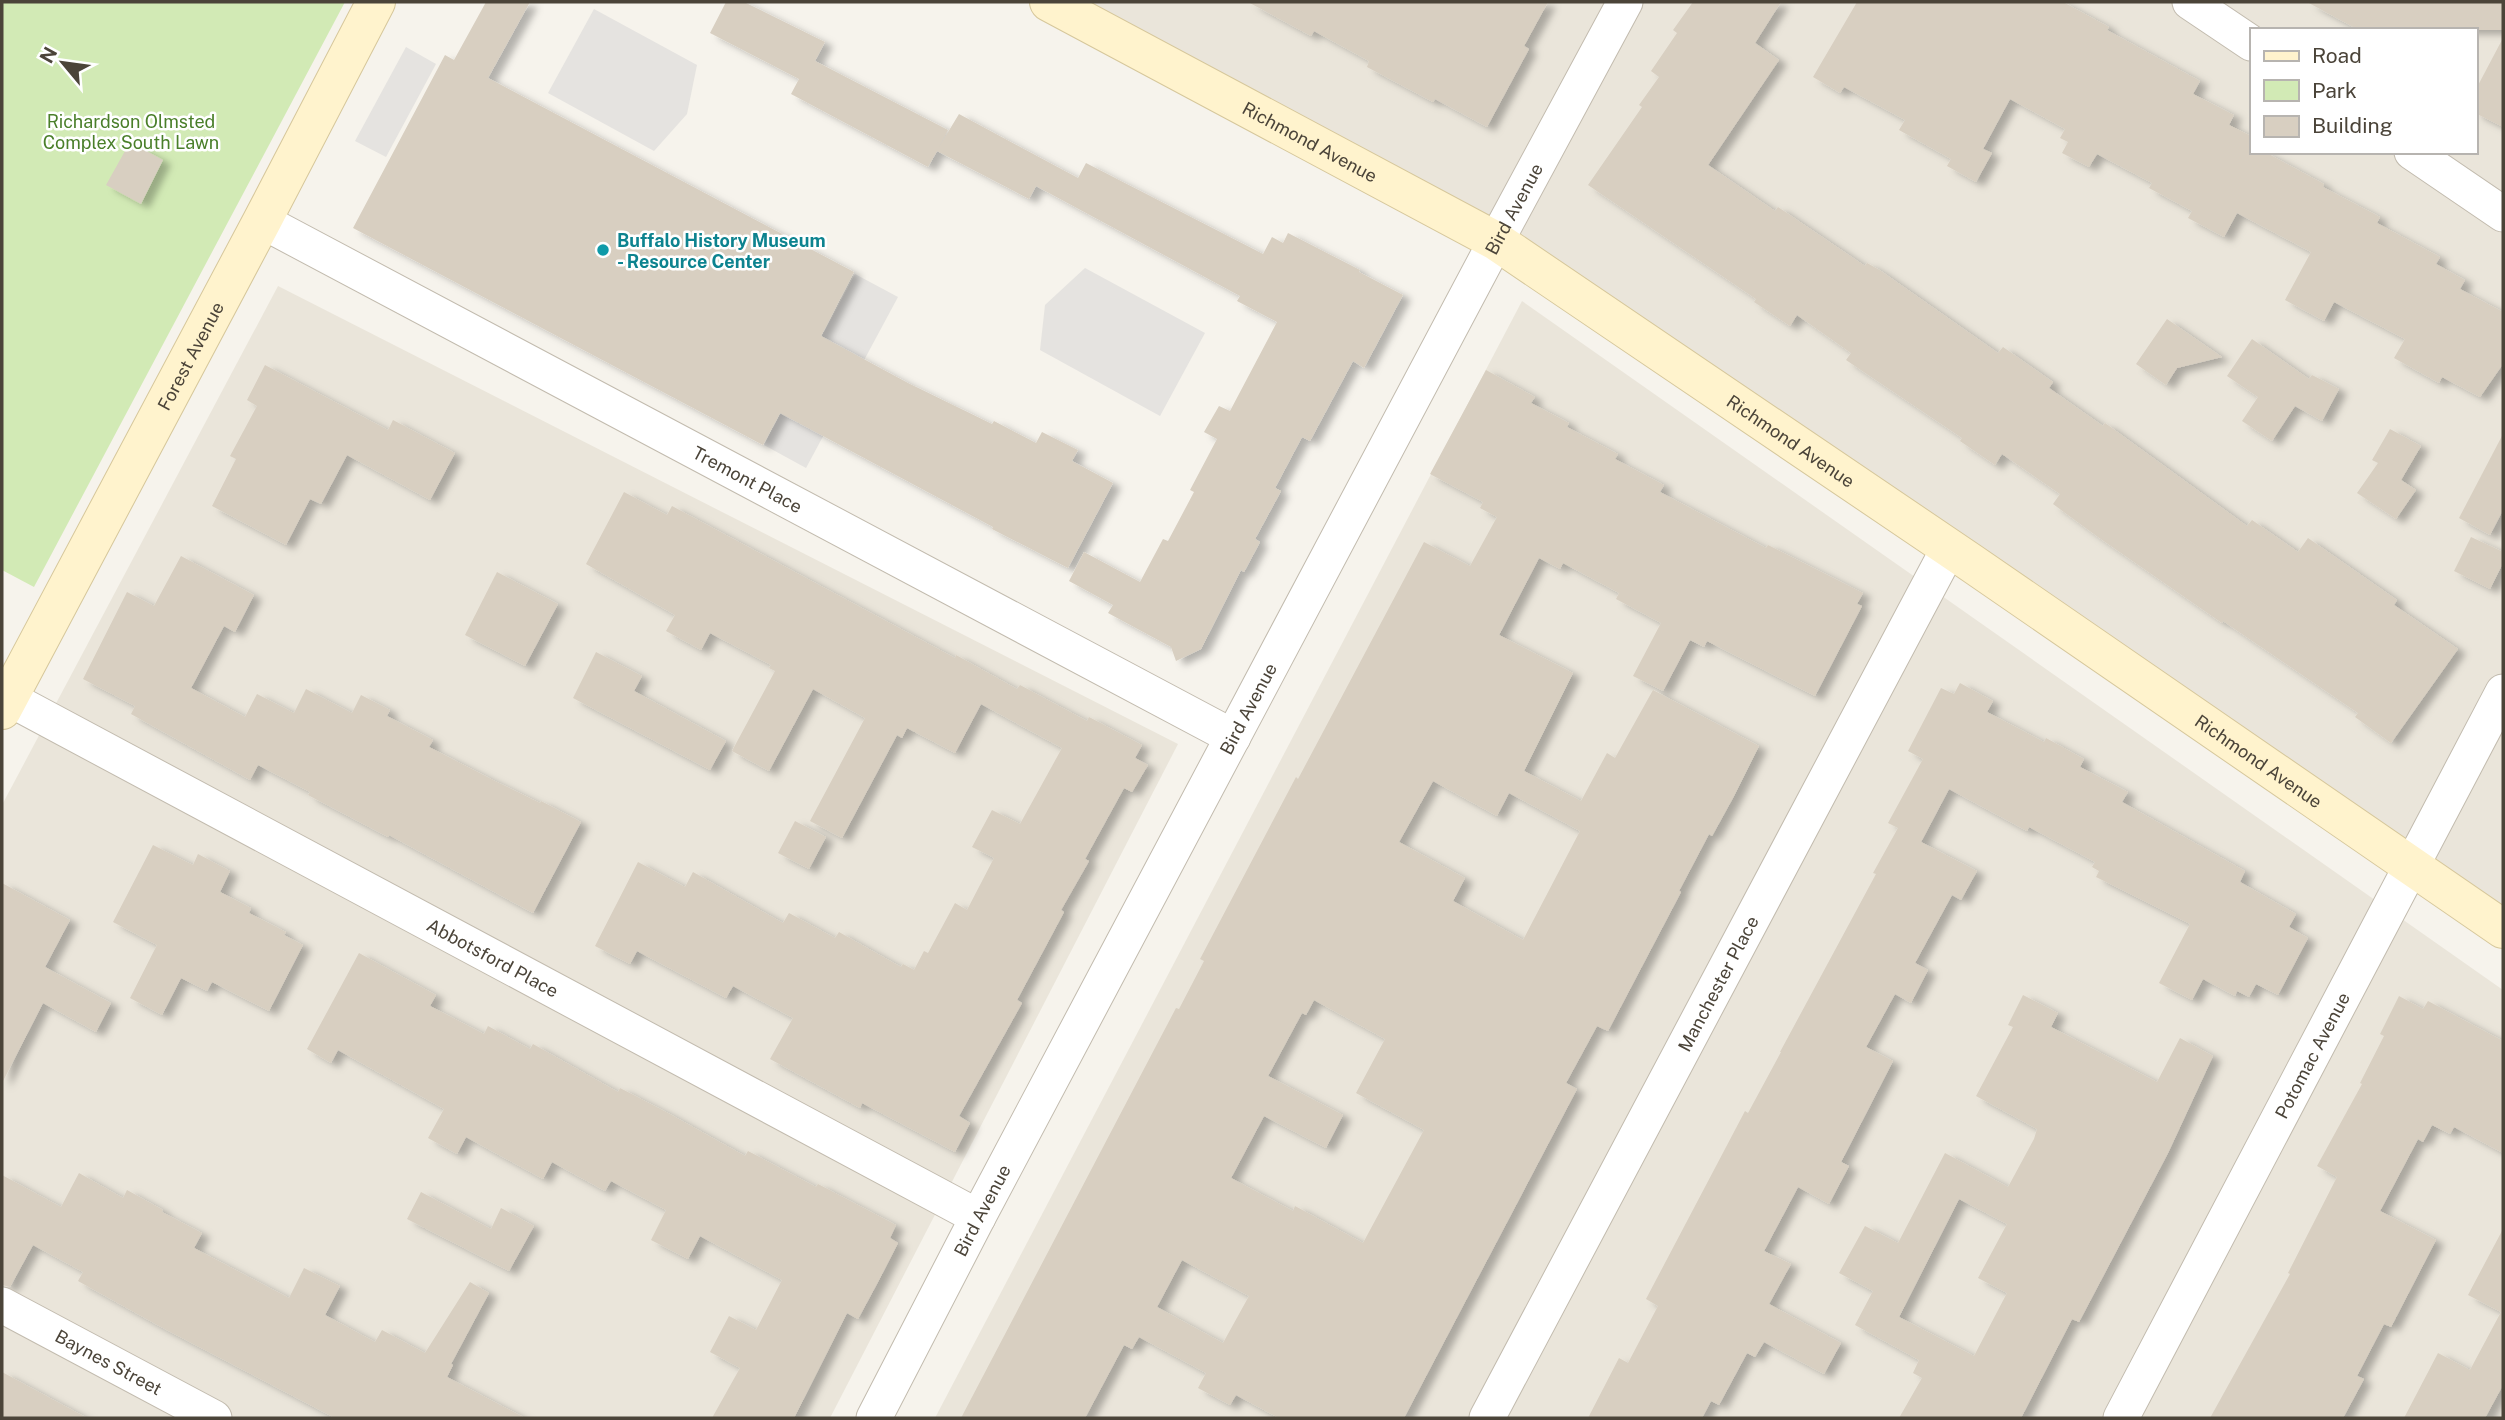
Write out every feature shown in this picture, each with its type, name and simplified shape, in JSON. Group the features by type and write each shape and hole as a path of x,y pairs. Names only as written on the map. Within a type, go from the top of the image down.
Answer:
{"street":[{"name":"Forest Avenue","path":"5,704 376,2"},
{"name":"Richmond Avenue","path":"1049,2 1496,241 2503,929"},
{"name":"Bird Avenue","path":"874,1418 978,1217 1625,2"},
{"path":"2190,2 2250,42"},
{"path":"2415,154 2503,214"},
{"name":"Tremont Place","path":"262,221 1233,737"},
{"name":"Manchester Place","path":"1487,1418 1949,548"},
{"name":"Potomac Avenue","path":"2121,1418 2503,692"},
{"name":"Abbotsford Place","path":"5,704 978,1217"},
{"name":"Baynes Street","path":"2,1305 214,1418"}],"shaded area":[{"path":"1049,2 2503,2 2503,929 1496,241"},
{"path":"594,9 697,65 687,114 654,151 548,93"},
{"path":"406,47 436,64 386,157 355,141"},
{"path":"1085,268 1205,333 1160,416 1040,350 1045,305"},
{"path":"855,274 898,297 806,468 764,445"},
{"path":"278,286 1178,744 830,1418 2,1418 2,805"},
{"path":"1522,301 2503,990 2503,1418 935,1418"}],"green space":[{"name":"Richardson Olmsted Complex South Lawn","path":"2,2 345,2 34,587 2,570"}],"building":[{"name":"Buffalo History Museum - Resource Center","path":"486,2 530,2 488,78 854,272 821,336 992,424 994,421 1036,443 1042,432 1078,450 1072,461 1113,483 1068,568 780,413 763,445 353,228 445,55 454,60"},
{"path":"726,2 744,2 825,42 815,61 948,130 939,147 959,114 1078,178 1086,163 1263,254 1272,237 1283,243 1288,233 1403,295 1364,368 1353,361 1310,441 1302,437 1275,488 1281,491 1255,539 1260,542 1244,572 1241,570 1201,649 1176,661 1171,647 1108,613 1113,605 1069,581 1084,552 1140,582 1163,539 1168,541 1194,492 1190,490 1217,439 1204,432 1219,406 1230,411 1277,322 1237,301 1240,296 1036,186 1029,199 937,151 928,167 791,94 799,79 710,33"},
{"path":"1248,2 1548,2 1524,46 1529,49 1487,127 1367,67 1369,61 1314,31 1311,36"},
{"path":"1693,2 1781,2 1755,43 1779,60 1708,165 1775,211 1778,207 1865,266 1867,263 1881,271 1998,353 2003,347 2053,382 2049,388 2103,426 2105,423 2247,526 2252,520 2298,552 2308,538 2397,600 2394,605 2458,649 2391,743 2355,717 2358,713 2223,621 2222,623 2053,504 2060,494 2002,454 1995,465 1960,441 1962,438 1846,360 1851,353 1797,315 1790,326 1754,302 1756,299 1588,185 1642,107 1639,105 1659,77 1651,71 1677,33 1673,30"},
{"path":"1857,2 2063,2 2109,27 2107,30 2200,81 2193,94 2234,115 2229,125 2250,136 2250,154 2269,154 2380,217 2377,223 2440,257 2436,264 2465,280 2460,289 2503,312 2503,364 2480,397 2442,377 2439,383 2394,358 2405,339 2334,302 2324,321 2285,300 2311,252 2237,213 2224,237 2188,218 2192,211 2149,188 2152,183 2097,154 2089,167 2062,153 2068,142 2060,138 2065,129 2010,99 1983,149 1992,153 1976,182 1947,166 1951,159 1899,130 1905,120 1844,87 1840,93 1813,77"},
{"path":"2307,2 2503,2 2503,30 2355,28"},
{"path":"2503,38 2503,127 2477,114 2477,87"},
{"path":"130,142 163,160 141,204 106,185"},
{"path":"2167,319 2222,357 2177,368 2166,385 2136,364"},
{"path":"2252,339 2309,379 2312,375 2339,389 2322,421 2295,406 2272,441 2242,421 2258,397 2227,376"},
{"path":"265,365 388,430 393,420 455,453 430,500 347,455 321,504 310,499 286,545 212,506 236,459 230,456 257,406 247,400"},
{"path":"1486,370 1535,397 1531,403 1569,423 1567,427 1618,454 1615,459 1664,485 1660,492 1766,548 1768,545 1863,593 1857,604 1862,606 1815,696 1707,641 1704,647 1690,640 1663,691 1633,676 1661,623 1616,599 1619,593 1563,563 1560,569 1539,558 1499,635 1573,673 1524,771 1581,801 1607,753 1615,758 1653,690 1759,746 1712,836 1709,834 1608,1031 1597,1026 1566,1083 1577,1089 1404,1418 1279,1418 1236,1395 1230,1405 1198,1388 1206,1373 1139,1337 1132,1349 1124,1345 1085,1418 961,1418 1176,1008 1179,1009 1204,961 1200,959 1296,777 1298,779 1424,542 1470,566 1497,517 1480,508 1483,502 1430,474","holes":["1433,781 1497,816 1509,793 1580,831 1523,940 1453,901 1465,878 1399,842","1314,1000 1385,1039 1356,1093 1424,1130 1363,1243 1295,1206 1293,1211 1231,1178 1264,1116 1326,1148 1343,1115 1268,1076 1302,1013 1306,1015","1182,1260 1249,1296 1223,1343 1157,1307"]},
{"path":"2390,429 2421,446 2401,480 2416,490 2396,519 2357,493 2378,463 2372,460"},
{"path":"2503,434 2503,510 2490,535 2459,518"},
{"path":"624,492 667,515 672,506 955,658 956,655 1017,689 1020,685 1087,721 1089,717 1142,745 1135,758 1148,765 1132,792 1124,788 1085,859 1089,861 1061,910 1064,912 1017,1000 1022,1003 959,1116 970,1123 955,1152 862,1103 860,1108 770,1059 793,1018 733,986 726,998 637,951 630,964 595,946 638,862 685,887 693,872 783,923 789,913 835,938 839,932 901,967 903,964 914,970 924,951 928,953 955,903 967,910 994,858 972,847 992,810 1020,824 1062,748 981,704 955,753 907,728 902,738 897,735 842,838 810,821 865,718 813,689 769,771 732,751 775,671 769,668 771,665 710,633 701,650 666,631 675,615 586,564"},
{"path":"2471,537 2503,552 2503,563 2490,589 2454,571"},
{"path":"181,556 254,595 235,632 224,626 191,688 245,717 257,694 294,713 306,689 352,713 361,695 390,710 387,716 433,740 429,747 581,822 533,913 389,835 388,837 308,795 310,792 258,765 250,780 131,714 135,706 83,679 127,592 154,606"},
{"path":"497,572 558,604 525,666 465,635"},
{"path":"596,652 642,676 634,691 726,741 710,770 573,698"},
{"path":"1960,683 1993,701 1987,712 2044,742 2046,738 2084,759 2080,767 2128,792 2122,802 2245,871 2240,882 2296,914 2289,927 2308,938 2278,995 2256,984 2249,997 2237,991 2235,996 2203,979 2192,1000 2159,983 2190,924 2096,877 2099,871 2092,867 2095,862 2029,827 2027,831 1949,789 1921,842 1977,871 1961,900 1952,895 1915,963 1928,970 1911,1003 1895,994 1866,1047 1893,1061 1841,1162 1849,1166 1829,1204 1798,1187 1764,1251 1791,1264 1769,1304 1841,1343 1824,1374 1764,1342 1755,1357 1747,1353 1719,1405 1711,1401 1702,1418 1588,1418 1619,1358 1628,1363 1658,1306 1646,1299 1745,1111 1748,1113 1876,874 1873,873 1898,828 1888,823 1923,759 1908,751 1941,688 1954,694"},
{"path":"795,821 826,837 809,869 778,853"},
{"path":"153,845 193,865 198,854 230,871 220,892 251,908 249,913 286,932 284,935 303,945 269,1011 212,982 207,991 181,978 162,1015 130,998 157,945 113,922"},
{"path":"2,883 70,920 45,967 111,1003 96,1032 43,1003 2,1083"},
{"path":"359,953 436,995 430,1006 484,1034 488,1026 530,1049 533,1044 618,1092 620,1088 745,1156 748,1151 896,1225 890,1238 898,1243 879,1280 858,1319 847,1313 794,1418 712,1418 740,1368 710,1352 729,1316 756,1330 782,1280 700,1236 688,1259 651,1240 666,1210 611,1181 605,1191 552,1162 543,1179 466,1137 457,1154 428,1138 444,1109 338,1050 331,1063 307,1049"},
{"path":"2023,995 2058,1013 2051,1027 2157,1082 2180,1038 2213,1056 2168,1153 2079,1322 2072,1319 2021,1418 1899,1418 1922,1378 1913,1373 1919,1360 1855,1325 1873,1291 1839,1273 1865,1226 1898,1243 1945,1153 2008,1187 2037,1129 1976,1096 2013,1027 2008,1025","holes":["1959,1199 2007,1224 1978,1278 2007,1293 1974,1356 1899,1317"]},
{"path":"2399,996 2423,1009 2428,1001 2503,1041 2503,1153 2454,1127 2450,1134 2432,1125 2423,1142 2418,1139 2380,1211 2436,1240 2391,1327 2384,1324 2357,1376 2364,1379 2343,1418 2210,1418 2290,1274 2288,1273 2337,1177 2317,1166 2362,1084 2360,1083 2384,1036 2380,1034"},
{"path":"79,1173 123,1198 127,1190 202,1233 194,1248 289,1298 304,1268 340,1286 325,1315 375,1342 382,1330 425,1353 470,1282 489,1293 451,1364 453,1365 447,1377 525,1418 335,1418 78,1281 83,1272 33,1245 10,1287 2,1285 2,1175 61,1207"},
{"path":"421,1192 491,1229 501,1208 534,1226 509,1271 407,1219"},
{"path":"2503,1229 2503,1385 2485,1418 2404,1418 2438,1353 2470,1370 2501,1312 2468,1295"},
{"path":"2,1372 87,1418 2,1418"}],"place":[{"name":"Buffalo History Museum - Resource Center","path":"603,250"}]}
